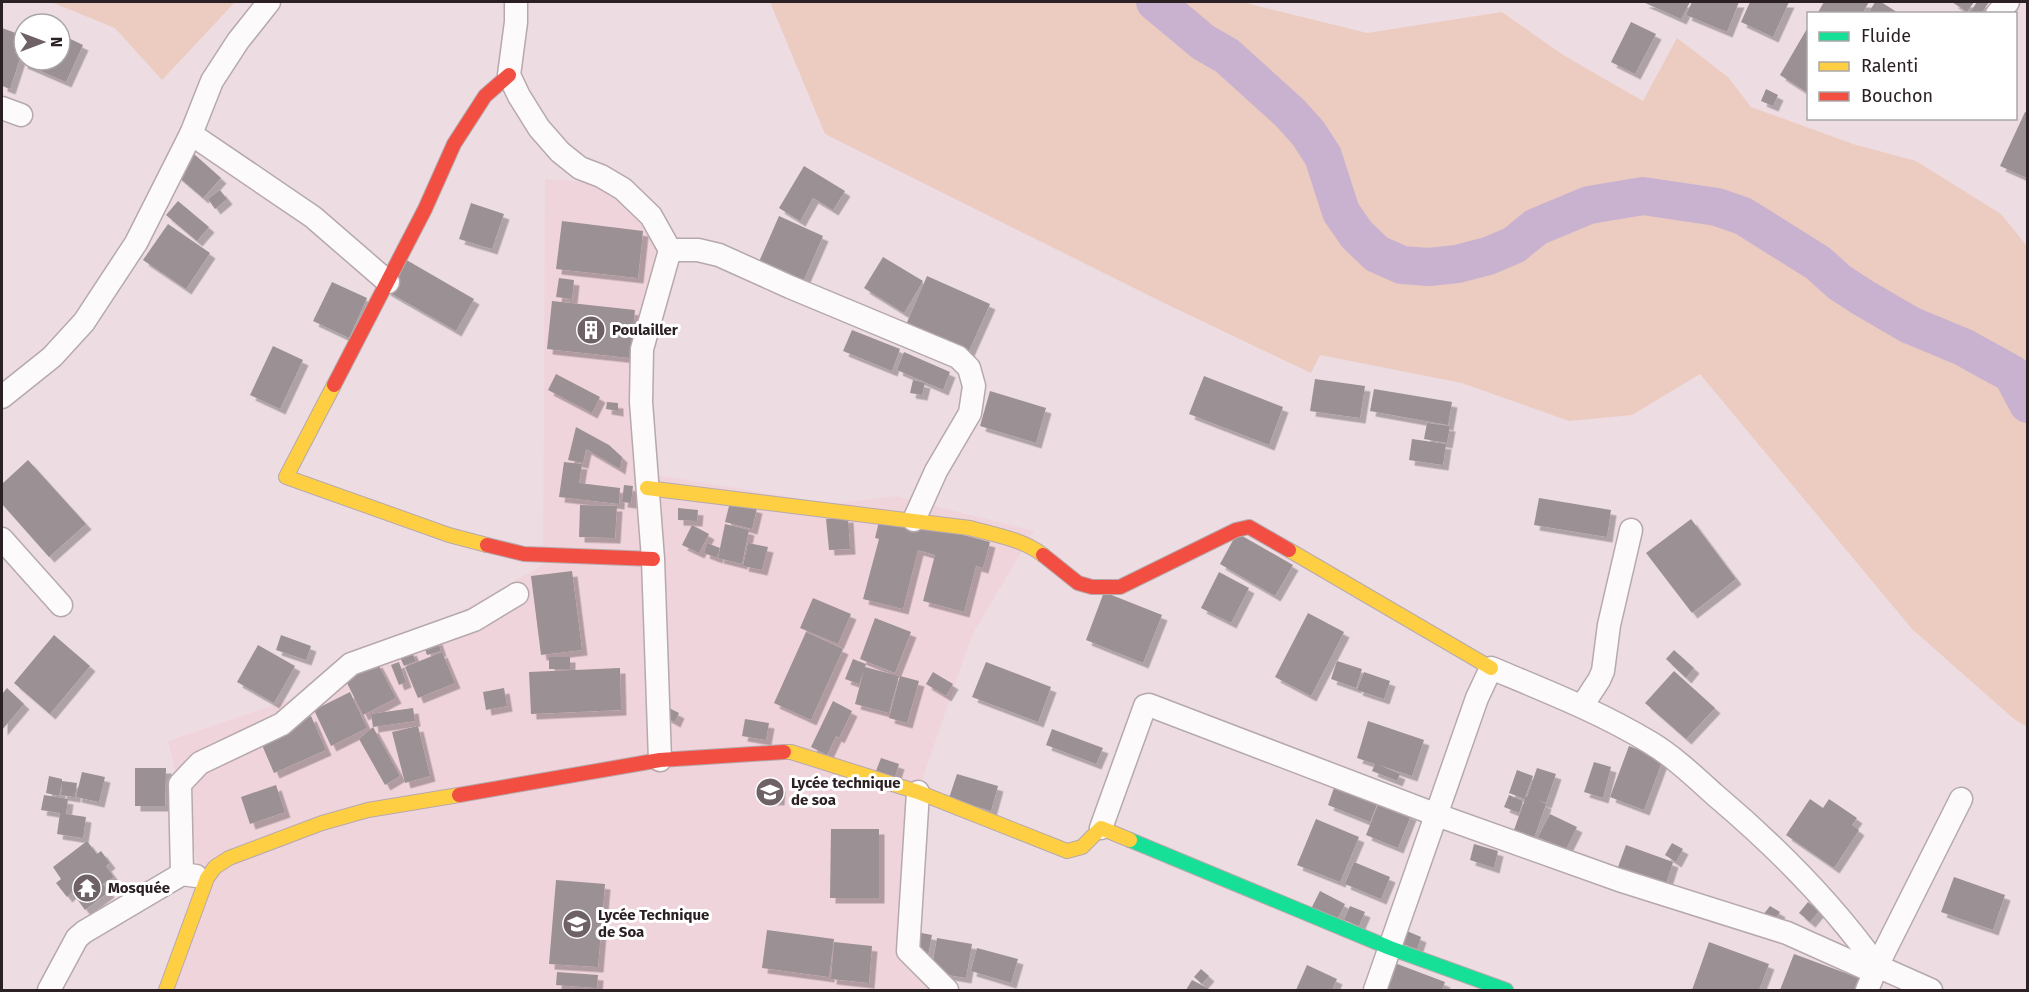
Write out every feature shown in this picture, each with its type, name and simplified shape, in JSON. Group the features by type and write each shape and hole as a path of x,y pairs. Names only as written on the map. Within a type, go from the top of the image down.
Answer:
{"street":[{"path":"2,397 52,357 84,322 136,243 191,134 212,81 238,41 269,2"},
{"path":"516,2 516,22 509,75 540,128 560,152 580,168 601,176 623,189 651,216 670,250 642,349 641,402 653,559 660,760"},
{"path":"509,75 485,96 453,144 425,209 286,477 449,535 524,554 653,559"},
{"path":"191,134 314,217 388,282"},
{"path":"670,250 698,250 719,255 958,357 969,368 974,386 970,413 936,471 914,520"},
{"path":"647,488 970,528 1035,549 1078,583 1092,587 1120,587 1236,530 1249,527 1491,669 1582,706 1660,750 1755,829 1854,933 1873,976"},
{"path":"1582,706 1603,671 1609,625 1631,530"},
{"path":"2,539 61,605"},
{"path":"182,874 180,784 200,763 282,723 351,664 474,620 517,594"},
{"path":"1375,990 1476,698 1491,669"},
{"path":"166,990 207,878 215,867 229,858 322,823 368,810 660,760 774,751 791,752 918,792 1066,851 1082,847 1101,828 1147,705 1437,815 1619,880 1787,933 1873,976 1931,990"},
{"path":"918,792 908,951 947,990"},
{"path":"1873,976 1962,799"},
{"path":"1101,828 1390,948 1506,990"},
{"path":"49,990 77,939 84,932 182,874 207,878"}],"shaded area":[{"path":"51,2 235,2 162,80 115,28"},
{"path":"770,2 1242,2 1367,33 1502,12 1563,55 1643,101 1677,38 1728,77 1751,107 1853,144 1916,161 2001,214 2027,246 2027,727 2014,719 1912,629 1700,374 1632,415 1569,421 1462,383 1320,355 1311,373 1160,301 825,134"},
{"path":"545,179 601,183 625,194 666,248 642,349 657,475 832,504 895,496 1034,531 972,635 918,792 908,951 947,990 166,990 200,874 168,741 327,687 543,565"}],"building":[{"path":"1643,2 1690,2 1681,19"},
{"path":"1692,2 1739,2 1727,32 1686,15"},
{"path":"1750,2 1789,2 1773,37 1741,22"},
{"path":"1824,2 1869,2 1863,12 1818,12"},
{"path":"1875,2 1881,2 1897,12 1869,12"},
{"path":"1952,2 1974,2 1967,12"},
{"path":"1977,2 1989,2 1982,12 1970,12"},
{"path":"1631,22 1656,34 1635,74 1611,62"},
{"path":"2,28 12,32 12,72 16,72 10,89 2,86"},
{"path":"1807,29 1807,92 1780,75"},
{"path":"72,40 83,45 72,69"},
{"path":"43,72 71,72 66,82"},
{"path":"1766,89 1778,95 1773,106 1761,101"},
{"path":"2025,112 2028,113 2027,178 2000,166"},
{"path":"194,154 221,178 203,198 176,175"},
{"path":"804,166 845,191 833,210 813,198 800,221 779,208"},
{"path":"220,190 227,199 215,209 208,199"},
{"path":"178,201 209,227 197,241 166,215"},
{"path":"471,203 504,214 492,249 459,239"},
{"path":"779,216 823,236 802,284 758,264"},
{"name":"Poulailler","path":"562,221 643,231 638,278 556,269"},
{"path":"168,224 210,253 186,289 143,260"},
{"path":"883,257 923,281 904,313 864,288"},
{"path":"403,258 474,299 456,331 385,290"},
{"path":"927,276 990,304 968,353 906,325"},
{"path":"559,278 574,280 572,299 556,297"},
{"path":"332,282 367,298 349,338 313,321"},
{"name":"Poulailler","path":"552,301 635,310 630,358 547,349"},
{"path":"852,330 900,349 892,371 843,351"},
{"path":"273,346 303,360 280,409 250,395"},
{"path":"904,352 950,372 943,390 897,370"},
{"path":"556,374 600,397 592,413 548,390"},
{"path":"1204,376 1283,407 1269,445 1189,414"},
{"path":"1315,379 1365,386 1360,418 1310,411"},
{"path":"913,380 925,383 922,395 910,393"},
{"path":"1374,389 1452,402 1448,425 1370,411"},
{"path":"990,391 1046,408 1036,443 980,426"},
{"path":"607,402 618,403 618,411 606,409"},
{"path":"1427,423 1450,426 1447,443 1424,439"},
{"path":"576,427 609,445 622,457 620,469 586,449 583,463 568,460"},
{"path":"1412,439 1446,444 1443,465 1409,460"},
{"path":"28,460 86,524 49,557 2,504 2,484"},
{"path":"564,462 582,464 579,483 620,488 619,504 559,497"},
{"path":"624,485 633,486 631,503 622,502"},
{"path":"1539,498 1611,510 1607,537 1534,525"},
{"path":"730,502 757,508 752,529 725,522"},
{"path":"580,505 617,506 615,538 579,537"},
{"path":"678,508 698,510 697,521 678,520"},
{"path":"881,513 990,542 983,568 976,566 964,612 923,601 935,555 918,550 903,609 863,599 879,539 875,538"},
{"path":"848,517 850,549 829,550 826,519"},
{"path":"1691,519 1736,579 1692,613 1646,553"},
{"path":"725,524 749,530 742,564 718,558"},
{"path":"692,525 709,534 699,553 682,545"},
{"path":"1237,533 1293,565 1275,596 1220,564"},
{"path":"707,543 720,548 717,558 704,553"},
{"path":"748,543 768,547 762,570 743,566"},
{"path":"572,571 582,650 541,655 531,576"},
{"path":"1219,572 1249,588 1231,623 1201,608"},
{"path":"1104,592 1162,615 1143,663 1086,640"},
{"path":"813,598 851,614 838,644 800,628"},
{"path":"1308,613 1344,632 1311,696 1275,677"},
{"path":"875,618 911,632 895,673 860,659"},
{"path":"806,632 843,649 811,720 774,703"},
{"path":"54,635 90,666 50,714 14,683"},
{"path":"281,635 311,646 306,660 276,650"},
{"path":"437,639 441,651 427,655 423,643"},
{"path":"258,645 295,666 274,703 237,682"},
{"path":"411,650 416,661 404,666 399,655"},
{"path":"1674,650 1694,668 1686,678 1666,659"},
{"path":"442,652 455,683 418,698 405,667"},
{"path":"549,657 570,657 570,669 549,669"},
{"path":"853,659 866,664 865,667 899,676 889,713 855,704 864,670 859,684 845,679"},
{"path":"1337,661 1362,669 1356,688 1331,679"},
{"path":"377,662 396,698 363,715 345,679"},
{"path":"399,662 406,682 399,685 391,665"},
{"path":"986,662 1051,687 1038,722 972,697"},
{"path":"620,668 621,710 531,714 529,672"},
{"path":"1674,671 1715,708 1686,739 1645,703"},
{"path":"933,672 953,684 946,696 926,684"},
{"path":"1364,672 1390,681 1384,699 1357,690"},
{"path":"900,676 919,681 907,723 889,718"},
{"path":"7,688 24,704 2,730 2,694"},
{"path":"504,688 507,706 486,710 483,692"},
{"path":"350,692 367,728 331,746 314,710"},
{"path":"833,701 852,711 839,738 836,736 827,755 811,747"},
{"path":"413,708 415,721 373,727 371,714"},
{"path":"669,708 679,713 675,722 664,716"},
{"path":"311,716 326,750 274,773 259,738"},
{"path":"745,719 769,723 766,740 742,736"},
{"path":"1368,721 1424,740 1412,776 1379,765 1400,774 1397,781 1372,771 1375,764 1357,758"},
{"path":"418,726 430,776 405,783 392,732"},
{"path":"373,727 400,776 385,785 359,739"},
{"path":"1052,729 1103,748 1096,764 1046,745"},
{"path":"1629,746 1663,759 1644,810 1610,797"},
{"path":"881,758 899,764 893,783 874,776"},
{"path":"1594,762 1611,767 1603,798 1584,792"},
{"path":"135,768 166,768 165,806 135,806"},
{"path":"1537,768 1556,774 1546,803 1538,800 1546,804 1534,838 1514,830 1525,799 1509,793 1517,770 1533,776 1525,797 1527,797"},
{"path":"82,772 105,777 99,802 76,797"},
{"path":"957,774 998,786 991,811 949,798"},
{"path":"49,776 77,783 75,797 61,795 62,783 59,796 46,793"},
{"path":"276,785 285,812 250,824 241,797"},
{"path":"766,785 780,786 779,800 765,799"},
{"path":"1335,785 1378,802 1370,822 1328,805"},
{"path":"44,795 68,799 66,814 86,817 83,838 57,834 60,813 41,810"},
{"path":"1509,795 1523,801 1519,813 1504,807"},
{"path":"1810,799 1823,808 1829,799 1857,818 1852,825 1859,830 1834,868 1786,835"},
{"path":"1379,802 1411,815 1398,848 1366,835"},
{"path":"1550,814 1577,827 1565,851 1538,837"},
{"path":"1316,819 1359,837 1340,882 1297,865"},
{"path":"831,829 879,829 879,898 830,898"},
{"path":"87,841 97,854 101,851 110,863 106,866 114,877 103,884 109,892 85,910 72,892 67,897 56,883 61,879 53,867"},
{"path":"1672,843 1683,849 1676,862 1665,855"},
{"path":"1474,844 1498,851 1494,868 1470,860"},
{"path":"1626,845 1673,862 1666,884 1618,867"},
{"path":"1354,862 1390,877 1381,899 1345,884"},
{"path":"1954,877 2005,895 1993,930 1941,912"},
{"name":"Lycée Technique de Soa","path":"556,880 605,884 598,967 549,964"},
{"path":"1320,891 1345,904 1336,922 1311,909"},
{"path":"1808,902 1819,911 1810,922 1799,913"},
{"path":"1350,906 1365,912 1359,926 1344,920"},
{"path":"1770,906 1780,912 1773,922 1763,915"},
{"path":"767,930 834,939 829,977 762,968"},
{"path":"906,930 932,935 927,960"},
{"path":"1407,931 1421,937 1417,949 1402,944"},
{"path":"937,938 972,944 966,978 931,972"},
{"path":"834,942 872,946 869,983 831,979"},
{"path":"1709,942 1769,964 1759,990 1692,990"},
{"path":"977,948 1018,959 1011,983 971,971"},
{"path":"1794,954 1859,978 1854,990 1780,990"},
{"path":"1392,962 1445,982 1442,990 1382,990"},
{"path":"1307,965 1337,979 1332,990 1296,990"},
{"path":"1201,969 1209,976 1202,984 1194,977"},
{"path":"557,972 598,975 597,988 556,985"},
{"path":"1192,980 1211,990 1186,990"}],"waterway":[{"path":"1155,2 1203,42 1227,56 1290,113 1308,133 1323,156 1341,212 1357,235 1377,254 1402,265 1429,267 1457,264 1488,256 1514,245 1536,227 1589,205 1643,196 1717,207 1743,216 1818,263 1839,282 1910,325 1963,347 2012,374 2028,404"}],"traffic: fast":[{"path":"1130,840 1390,948 1506,990"}],"traffic: slow":[{"path":"334,385 286,477 449,535 487,545"},
{"path":"647,488 970,528 1017,541 1043,555"},
{"path":"1289,550 1491,668"},
{"path":"784,752 791,752 918,792 1067,851 1082,847 1101,828 1130,840"},
{"path":"166,990 207,878 215,867 229,858 322,823 368,810 459,795"}],"traffic: jam":[{"path":"334,385 425,209 454,144 485,96 509,75"},
{"path":"1043,555 1078,583 1092,587 1120,587 1236,530 1249,527 1289,550"},
{"path":"487,545 524,554 653,559"},
{"path":"459,795 660,760 784,752"}],"place":[{"name":"Poulailler","path":"591,330"},
{"name":"Lycée technique de soa","path":"770,792"},
{"name":"Mosquée","path":"87,888"},
{"name":"Lycée Technique de Soa","path":"577,924"}]}
